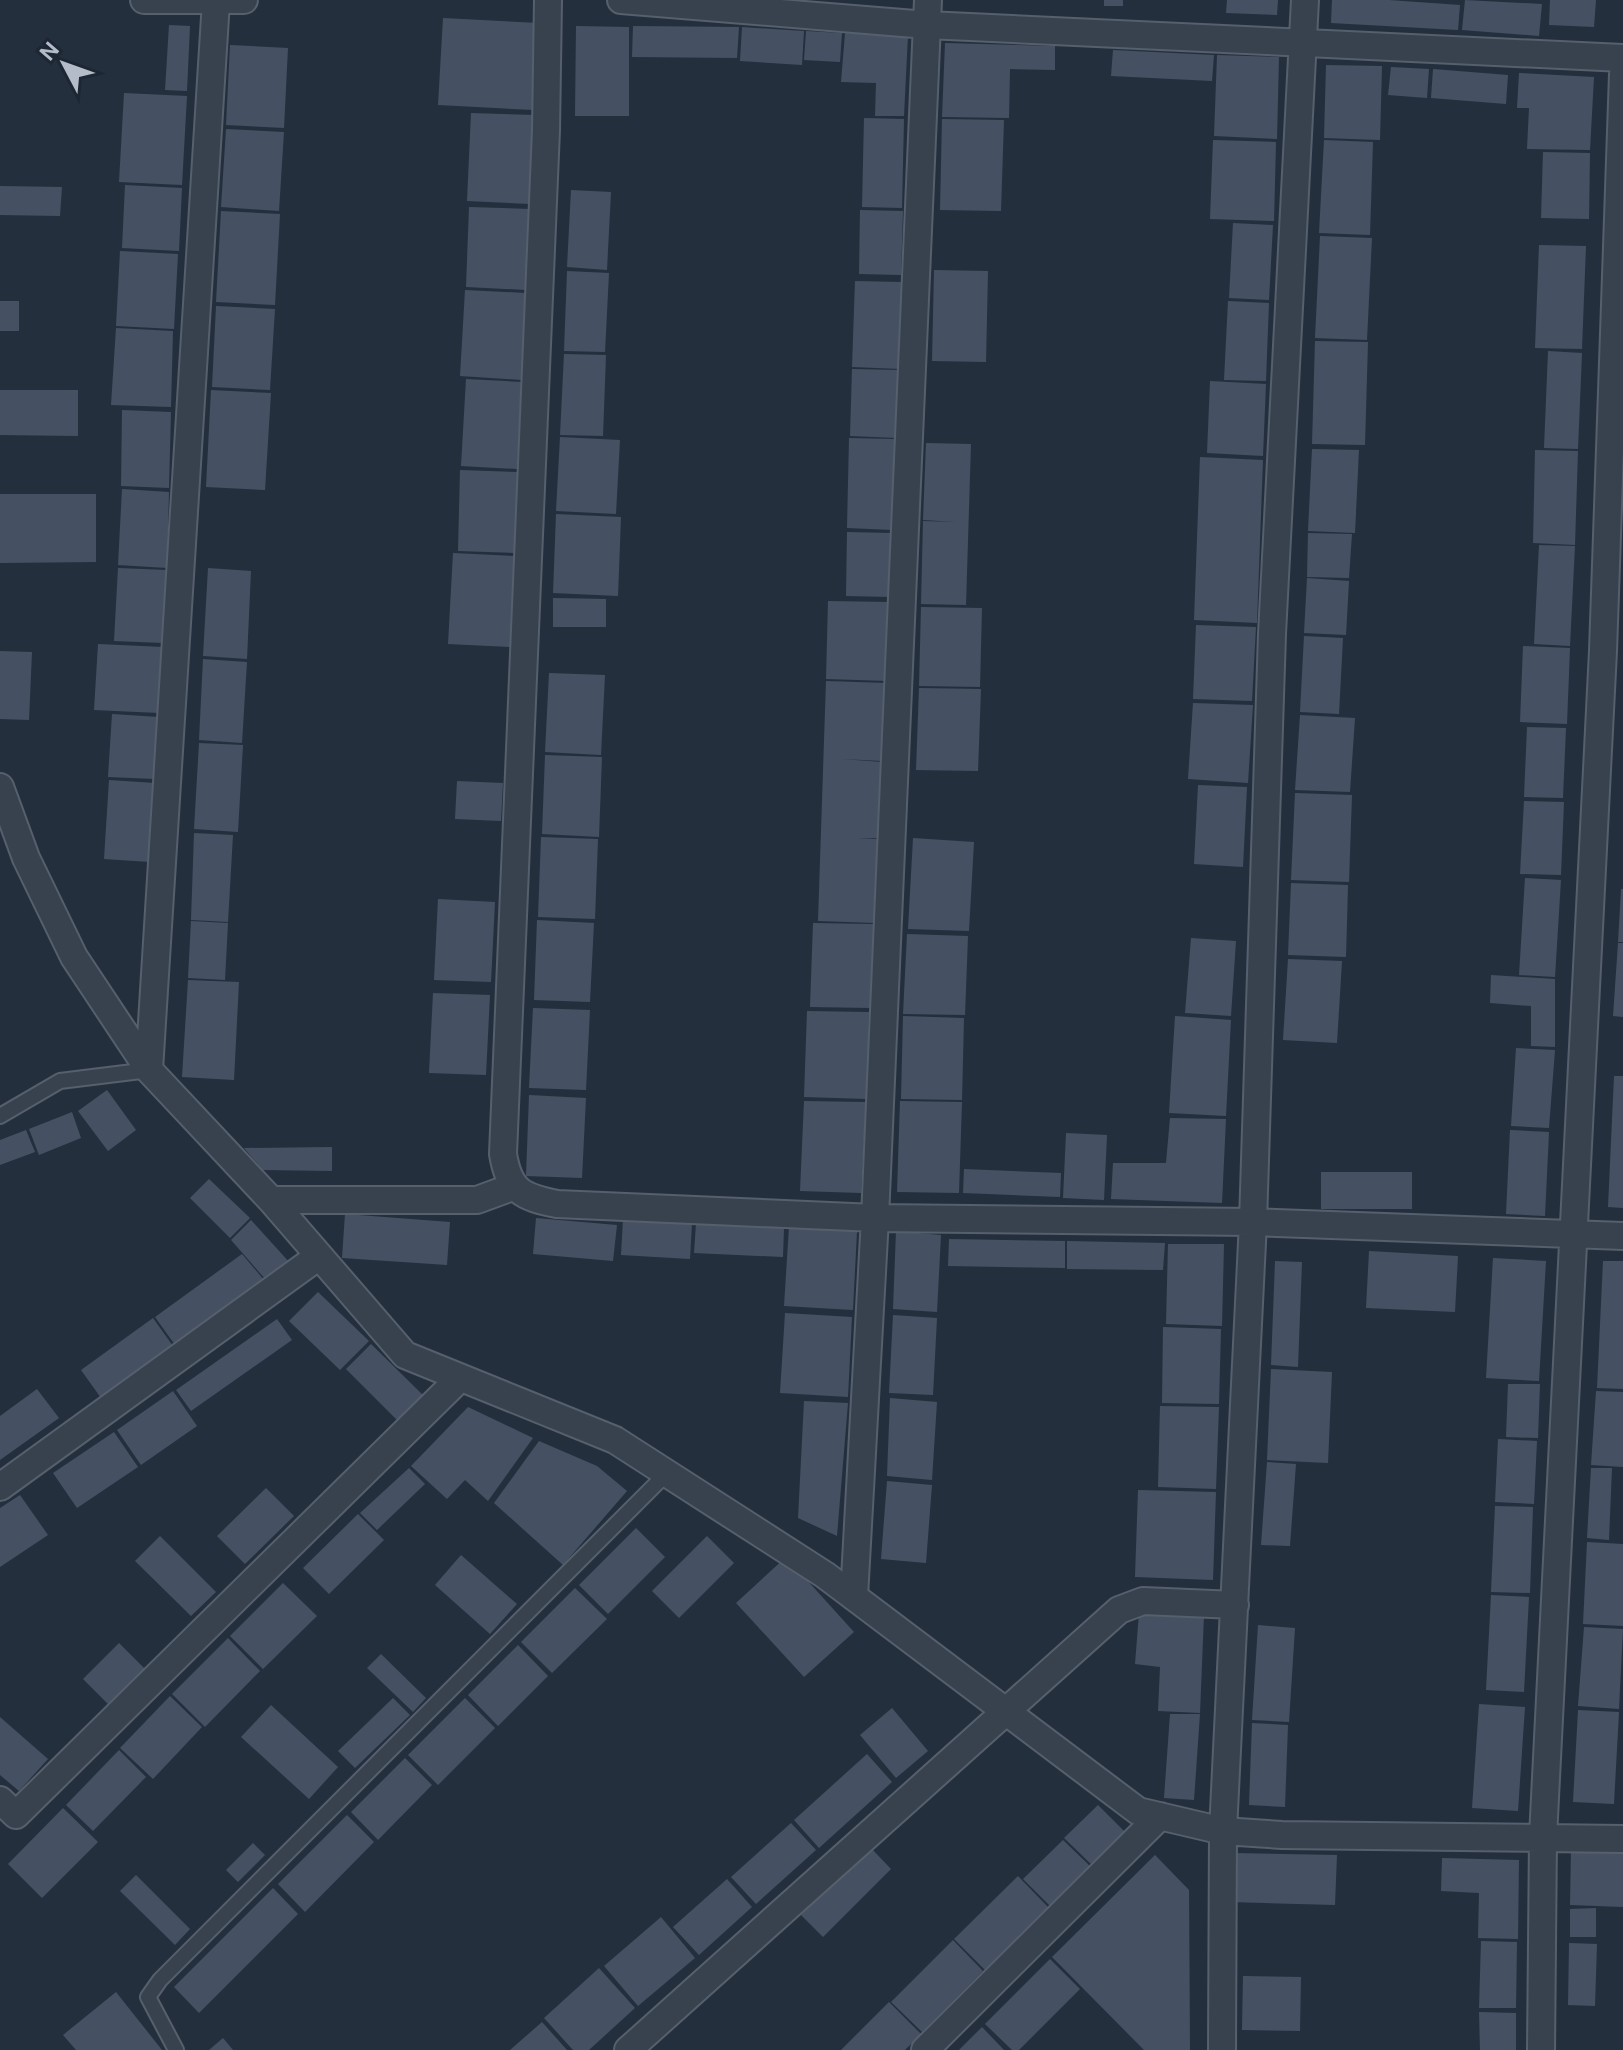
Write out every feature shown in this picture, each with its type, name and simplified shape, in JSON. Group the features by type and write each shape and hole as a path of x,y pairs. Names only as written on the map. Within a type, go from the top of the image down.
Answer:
{"street":[{"path":"144,0 244,0"},
{"path":"548,0 546,130 503,1154 506,1174 515,1186 530,1198 557,1204 875,1218 1253,1222 1623,1236"},
{"path":"621,0 927,12 1303,41 1623,58"},
{"path":"1222,2050 1223,1831 1253,1222 1272,634 1305,0"},
{"path":"149,1070 216,1"},
{"path":"854,1597 875,1218 927,12"},
{"path":"1541,2050 1543,1837 1572,1234 1613,652 1623,74"},
{"path":"0,787 26,858 74,957 149,1070 271,1200 405,1355 615,1440 825,1575 1138,1811 1223,1831 1282,1835 1623,1839"},
{"path":"271,1200 477,1200 515,1186"},
{"path":"0,1487 319,1256"},
{"path":"0,1800 16,1815 460,1378"},
{"path":"628,2050 1119,1610 1143,1601 1235,1605"},
{"path":"925,2050 1160,1816"}],"lane":[{"path":"0,1116 60,1081 149,1070"},
{"path":"176,2050 148,1997 160,1980 666,1474"}],"building":[{"path":"1104,0 1123,0 1123,6 1104,6"},
{"path":"1227,0 1278,0 1277,15 1226,13"},
{"path":"1332,0 1460,5 1458,30 1331,23"},
{"path":"1465,0 1542,4 1539,36 1462,30"},
{"path":"1550,0 1596,0 1594,27 1549,25"},
{"path":"443,18 539,23 534,110 438,105"},
{"path":"169,25 190,26 187,91 165,90"},
{"path":"576,26 629,27 629,116 575,116"},
{"path":"633,26 739,27 737,58 632,57"},
{"path":"742,27 804,31 802,65 740,61"},
{"path":"806,31 842,33 840,62 804,60"},
{"path":"845,33 908,35 904,116 875,116 876,83 841,82"},
{"path":"945,43 1055,46 1055,70 1010,69 1009,118 942,117"},
{"path":"230,45 288,48 284,128 226,125"},
{"path":"1113,50 1214,55 1212,81 1111,76"},
{"path":"1217,55 1279,57 1277,139 1214,136"},
{"path":"1326,65 1382,66 1380,140 1324,138"},
{"path":"1391,67 1429,69 1427,98 1388,95"},
{"path":"1433,69 1508,75 1506,104 1431,98"},
{"path":"1519,73 1594,77 1590,150 1527,149 1529,108 1517,108"},
{"path":"124,93 187,96 182,185 119,182"},
{"path":"471,113 534,115 530,204 467,201"},
{"path":"864,118 904,119 902,208 862,207"},
{"path":"942,119 1004,120 1001,211 940,210"},
{"path":"226,129 284,132 279,211 221,207"},
{"path":"1213,140 1276,142 1274,221 1210,219"},
{"path":"1324,140 1373,142 1370,235 1319,233"},
{"path":"1543,152 1590,153 1589,219 1541,218"},
{"path":"125,185 182,188 179,251 122,248"},
{"path":"0,186 62,187 60,216 0,215"},
{"path":"571,190 611,192 607,270 567,267"},
{"path":"469,207 530,209 526,290 466,287"},
{"path":"860,210 903,211 901,275 859,274"},
{"path":"221,211 280,214 275,305 216,302"},
{"path":"1233,223 1273,225 1269,300 1229,298"},
{"path":"1320,236 1372,238 1367,340 1315,338"},
{"path":"1539,245 1586,246 1582,349 1535,348"},
{"path":"120,251 178,254 174,329 116,326"},
{"path":"934,270 988,271 986,362 932,361"},
{"path":"567,271 609,273 605,352 564,351"},
{"path":"855,281 902,282 900,369 852,367"},
{"path":"465,290 526,293 522,380 460,376"},
{"path":"0,301 19,301 19,331 0,331"},
{"path":"1228,301 1269,303 1266,381 1224,380"},
{"path":"216,306 275,309 270,390 212,387"},
{"path":"116,328 173,331 171,407 111,405"},
{"path":"1315,341 1368,342 1365,445 1312,444"},
{"path":"1548,351 1582,353 1578,449 1544,448"},
{"path":"564,354 606,355 603,436 560,435"},
{"path":"852,369 900,370 897,438 850,436"},
{"path":"466,379 522,382 517,469 461,466"},
{"path":"1210,381 1266,384 1263,456 1207,453"},
{"path":"0,390 78,390 78,436 0,435"},
{"path":"211,390 271,393 265,490 206,487"},
{"path":"122,410 171,412 169,488 121,486"},
{"path":"560,437 620,440 616,514 556,511"},
{"path":"849,438 897,439 893,530 847,528"},
{"path":"926,443 971,444 966,605 921,604 923,521 956,522 923,520"},
{"path":"1312,449 1359,450 1355,533 1308,531"},
{"path":"1535,450 1578,451 1575,545 1533,543"},
{"path":"1200,457 1263,460 1257,623 1194,620"},
{"path":"460,470 518,472 515,553 458,551"},
{"path":"122,489 169,492 167,568 118,565"},
{"path":"0,494 96,494 96,562 0,563"},
{"path":"556,514 621,517 618,596 553,593"},
{"path":"847,532 892,533 891,597 846,596"},
{"path":"1308,533 1352,534 1349,578 1307,577"},
{"path":"1539,545 1575,546 1570,646 1534,644"},
{"path":"453,553 515,556 510,647 448,644"},
{"path":"118,568 167,570 163,643 114,641"},
{"path":"208,568 251,571 247,659 203,656"},
{"path":"1307,578 1349,581 1346,635 1304,633"},
{"path":"553,598 606,599 606,627 553,627"},
{"path":"828,601 890,602 888,681 826,679"},
{"path":"921,607 982,608 980,687 919,686"},
{"path":"1196,625 1256,627 1252,701 1193,699"},
{"path":"1304,636 1343,638 1339,714 1300,712"},
{"path":"98,644 163,647 159,713 94,710"},
{"path":"1523,646 1570,648 1567,724 1520,722"},
{"path":"0,651 32,652 29,720 0,719"},
{"path":"203,659 247,662 242,743 199,740"},
{"path":"549,673 605,675 601,755 545,752"},
{"path":"826,681 888,683 882,761 842,759 882,762 879,838 858,838 878,839 875,923 818,921"},
{"path":"919,688 981,689 978,771 916,770"},
{"path":"1193,703 1253,705 1248,783 1188,779"},
{"path":"112,714 159,717 155,779 108,777"},
{"path":"1300,715 1355,718 1350,792 1295,790"},
{"path":"1527,727 1566,728 1563,798 1524,797"},
{"path":"199,743 243,745 238,832 194,829"},
{"path":"545,755 602,757 599,837 542,834"},
{"path":"109,780 155,783 150,862 104,859"},
{"path":"457,781 503,783 501,821 455,819"},
{"path":"1198,785 1247,787 1243,867 1194,864"},
{"path":"1295,793 1352,795 1349,882 1291,880"},
{"path":"1524,801 1564,802 1561,875 1520,874"},
{"path":"194,833 233,835 228,922 191,920"},
{"path":"541,837 598,839 595,919 538,917"},
{"path":"913,838 974,842 969,931 908,929"},
{"path":"1525,878 1561,880 1555,977 1519,975"},
{"path":"1291,883 1348,885 1346,957 1288,955"},
{"path":"1621,889 1623,942 1618,942"},
{"path":"438,899 495,902 491,982 434,980"},
{"path":"537,920 594,923 590,1002 534,1000"},
{"path":"191,921 228,923 225,980 188,978"},
{"path":"813,923 874,924 870,1008 810,1007"},
{"path":"907,934 968,936 965,1015 903,1014"},
{"path":"1191,938 1236,941 1231,1016 1185,1013"},
{"path":"1618,943 1623,943 1623,1017 1613,1016"},
{"path":"1288,959 1342,961 1337,1043 1283,1040"},
{"path":"1491,975 1555,979 1555,1047 1531,1046 1531,1006 1490,1003"},
{"path":"188,980 239,982 234,1080 182,1077"},
{"path":"433,993 490,995 486,1075 429,1073"},
{"path":"533,1008 590,1010 586,1090 529,1088"},
{"path":"807,1011 869,1012 867,1099 804,1097"},
{"path":"903,1016 964,1018 962,1100 901,1099"},
{"path":"1175,1016 1231,1020 1226,1116 1169,1113"},
{"path":"1516,1048 1555,1050 1549,1128 1511,1126"},
{"path":"1614,1076 1623,1076 1623,1208 1608,1207"},
{"path":"107,1090 136,1130 108,1151 78,1111"},
{"path":"529,1095 586,1098 582,1178 526,1176"},
{"path":"804,1101 866,1102 861,1193 800,1191"},
{"path":"900,1101 962,1102 959,1193 897,1192"},
{"path":"72,1112 81,1138 39,1155 29,1129"},
{"path":"1170,1118 1226,1119 1222,1203 1111,1199 1113,1163 1166,1163"},
{"path":"26,1130 35,1152 0,1165 0,1140"},
{"path":"1510,1130 1549,1132 1545,1216 1506,1214"},
{"path":"1066,1133 1107,1135 1104,1200 1063,1198"},
{"path":"332,1147 332,1171 263,1170 244,1148"},
{"path":"964,1169 1061,1173 1060,1197 963,1193"},
{"path":"1321,1172 1412,1172 1412,1209 1321,1209"},
{"path":"209,1179 250,1218 230,1238 190,1198"},
{"path":"345,1214 450,1222 447,1265 342,1258"},
{"path":"536,1218 617,1225 613,1261 533,1254"},
{"path":"623,1219 692,1223 690,1259 621,1255"},
{"path":"251,1220 290,1263 266,1280 231,1240"},
{"path":"696,1223 784,1228 783,1257 694,1253"},
{"path":"789,1227 857,1231 853,1310 784,1306"},
{"path":"896,1231 941,1235 937,1312 893,1309"},
{"path":"949,1239 1065,1241 1065,1268 948,1266"},
{"path":"1067,1241 1165,1243 1163,1270 1067,1269"},
{"path":"1168,1244 1224,1244 1222,1326 1166,1324"},
{"path":"1369,1251 1458,1256 1455,1312 1366,1308"},
{"path":"242,1254 265,1281 175,1345 155,1317"},
{"path":"1493,1258 1546,1261 1539,1381 1486,1378"},
{"path":"1275,1261 1302,1262 1298,1367 1271,1365"},
{"path":"1603,1261 1623,1261 1623,1389 1597,1388"},
{"path":"318,1292 369,1341 340,1370 289,1321"},
{"path":"785,1313 852,1317 848,1397 780,1393"},
{"path":"893,1315 937,1318 933,1395 889,1393"},
{"path":"153,1318 173,1346 101,1398 81,1370"},
{"path":"277,1319 292,1340 191,1411 176,1390"},
{"path":"1163,1327 1221,1329 1219,1404 1162,1403"},
{"path":"371,1344 427,1399 401,1424 346,1369"},
{"path":"1271,1369 1332,1372 1328,1463 1267,1460"},
{"path":"1508,1384 1540,1384 1538,1438 1506,1437"},
{"path":"37,1389 59,1418 0,1460 0,1416"},
{"path":"173,1391 197,1426 141,1465 117,1430"},
{"path":"1596,1391 1623,1392 1623,1467 1591,1465"},
{"path":"890,1398 937,1402 932,1480 887,1476"},
{"path":"804,1401 848,1403 837,1536 798,1518"},
{"path":"1160,1406 1219,1407 1216,1489 1158,1487"},
{"path":"468,1407 533,1438 488,1501 465,1480 447,1499 411,1466"},
{"path":"114,1432 138,1467 77,1508 53,1473"},
{"path":"1498,1439 1537,1441 1534,1504 1495,1502"},
{"path":"539,1441 597,1466 627,1491 563,1565 494,1503"},
{"path":"1267,1462 1296,1464 1290,1546 1261,1545"},
{"path":"409,1468 425,1484 377,1530 360,1513"},
{"path":"1591,1468 1612,1468 1609,1540 1587,1538"},
{"path":"887,1481 932,1485 926,1563 881,1559"},
{"path":"266,1488 294,1516 245,1564 217,1536"},
{"path":"1138,1490 1216,1492 1213,1580 1135,1577"},
{"path":"20,1495 48,1535 0,1567 0,1508"},
{"path":"1495,1506 1533,1507 1530,1593 1491,1592"},
{"path":"358,1514 384,1540 329,1594 303,1568"},
{"path":"636,1528 665,1557 608,1614 579,1585"},
{"path":"160,1536 216,1592 191,1616 135,1561"},
{"path":"707,1536 734,1563 679,1618 652,1591"},
{"path":"1587,1542 1623,1544 1623,1626 1583,1624"},
{"path":"461,1555 517,1604 490,1634 435,1585"},
{"path":"786,1557 854,1632 804,1677 736,1603"},
{"path":"283,1583 317,1616 263,1669 230,1636"},
{"path":"575,1588 607,1619 552,1673 521,1642"},
{"path":"1491,1595 1529,1597 1524,1692 1486,1690"},
{"path":"1139,1613 1204,1615 1200,1713 1158,1711 1160,1667 1135,1664"},
{"path":"1258,1625 1295,1628 1289,1722 1252,1720"},
{"path":"1584,1627 1623,1629 1619,1709 1578,1706"},
{"path":"228,1638 260,1671 205,1727 172,1694"},
{"path":"119,1643 145,1669 109,1705 83,1679"},
{"path":"518,1645 548,1676 498,1726 468,1695"},
{"path":"381,1654 426,1698 413,1712 367,1668"},
{"path":"170,1696 202,1727 153,1779 120,1748"},
{"path":"393,1698 410,1715 355,1768 338,1751"},
{"path":"465,1698 495,1728 438,1785 408,1755"},
{"path":"1479,1704 1525,1707 1518,1811 1472,1808"},
{"path":"271,1705 338,1767 309,1799 241,1737"},
{"path":"892,1708 928,1751 896,1778 860,1735"},
{"path":"1578,1710 1619,1712 1614,1804 1573,1802"},
{"path":"1170,1714 1200,1714 1194,1800 1164,1798"},
{"path":"0,1717 48,1759 19,1791 0,1775"},
{"path":"1252,1723 1288,1725 1285,1807 1249,1805"},
{"path":"119,1750 146,1777 93,1831 66,1805"},
{"path":"867,1754 892,1782 819,1848 794,1820"},
{"path":"405,1758 432,1785 378,1840 351,1812"},
{"path":"1098,1805 1125,1832 1092,1865 1064,1838"},
{"path":"63,1808 98,1842 42,1898 8,1864"},
{"path":"347,1815 374,1842 305,1912 278,1884"},
{"path":"791,1823 816,1850 756,1904 731,1877"},
{"path":"1063,1840 1090,1866 1050,1906 1023,1879"},
{"path":"253,1843 265,1855 238,1882 226,1870"},
{"path":"870,1847 891,1869 823,1937 801,1915"},
{"path":"1571,1849 1623,1850 1623,1907 1570,1905"},
{"path":"1232,1853 1337,1855 1335,1905 1230,1902"},
{"path":"1155,1855 1189,1890 1190,2050 1144,2050 1052,1957"},
{"path":"1442,1858 1519,1860 1518,1939 1478,1938 1479,1893 1441,1891"},
{"path":"136,1875 190,1929 175,1945 120,1891"},
{"path":"1018,1876 1048,1907 985,1970 954,1939"},
{"path":"727,1879 752,1907 699,1955 673,1927"},
{"path":"273,1888 298,1914 199,2013 174,1987"},
{"path":"1596,1908 1596,1937 1570,1937 1570,1909"},
{"path":"661,1917 695,1958 638,2006 604,1966"},
{"path":"953,1940 983,1971 922,2032 891,2002"},
{"path":"1481,1941 1517,1942 1516,2008 1479,2008"},
{"path":"1569,1943 1597,1944 1595,2006 1568,2005"},
{"path":"1050,1959 1080,1989 1019,2050 1012,2050 985,2024"},
{"path":"599,1968 635,2008 589,2050 573,2050 544,2018"},
{"path":"1243,1976 1301,1977 1300,2031 1242,2030"},
{"path":"116,1992 162,2050 76,2050 63,2035"},
{"path":"889,2002 921,2034 905,2050 841,2050"},
{"path":"1479,2012 1516,2013 1516,2050 1480,2050"},
{"path":"542,2022 567,2050 510,2050"},
{"path":"982,2027 1004,2050 959,2050"},
{"path":"223,2038 233,2050 209,2050"}]}
